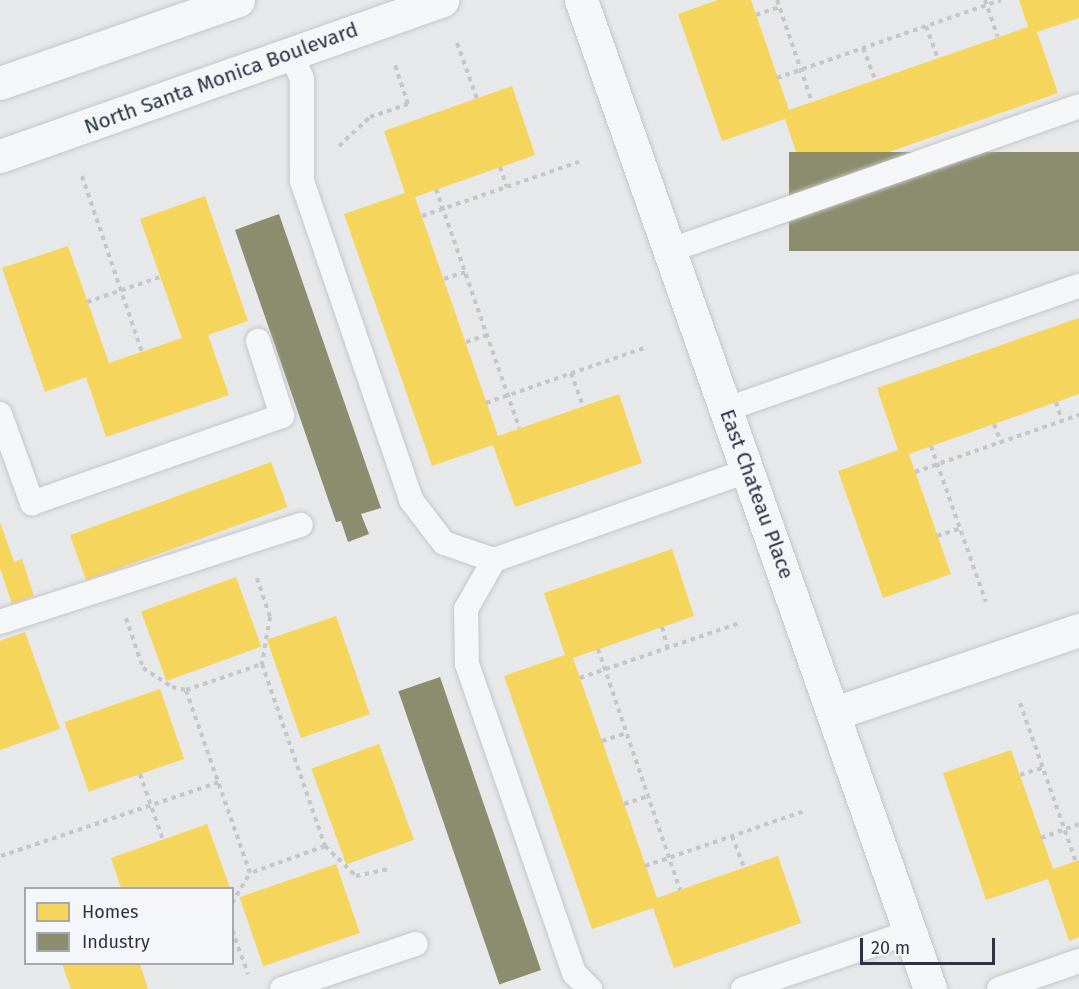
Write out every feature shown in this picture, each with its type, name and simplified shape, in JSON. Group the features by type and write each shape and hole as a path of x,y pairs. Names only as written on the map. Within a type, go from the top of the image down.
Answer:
{"street":[{"path":"0,83 238,0"},
{"name":"North Santa Monica Boulevard","path":"0,156 442,0"},
{"name":"East Chateau Place","path":"581,0 835,713 930,989"},
{"path":"835,713 1079,630"}],"lane":[{"path":"291,53 302,78 302,181 411,500 444,543 494,560 749,470"},
{"path":"671,250 1079,106"},
{"path":"727,409 1079,286"},
{"path":"0,414 32,503 282,416 258,340"},
{"path":"0,622 301,525"},
{"path":"494,560 466,609 467,664 574,973 590,989"},
{"path":"743,989 910,932"},
{"path":"282,989 416,944"},
{"path":"999,989 1079,961"}],"path":[{"path":"777,0 812,102"},
{"path":"777,78 926,26 986,2 1001,0"},
{"path":"986,2 998,37"},
{"path":"756,15 779,7"},
{"path":"926,26 938,59"},
{"path":"457,43 477,99"},
{"path":"863,48 875,80"},
{"path":"302,181 370,117 408,104 395,65"},
{"path":"422,216 579,162"},
{"path":"500,167 507,187"},
{"path":"82,176 141,352"},
{"path":"436,189 519,429"},
{"path":"444,279 465,272"},
{"path":"87,302 160,276"},
{"path":"466,342 487,335"},
{"path":"486,403 644,348"},
{"path":"572,373 583,406"},
{"path":"1056,402 1062,421"},
{"path":"915,472 1079,415"},
{"path":"994,424 1001,442"},
{"path":"932,446 986,602"},
{"path":"937,536 961,528"},
{"path":"245,543 270,617 262,664 325,846 356,876 390,869"},
{"path":"114,585 143,668 172,687 186,690 262,664"},
{"path":"580,678 740,623"},
{"path":"662,627 668,649"},
{"path":"598,650 680,890"},
{"path":"186,690 250,873"},
{"path":"1020,703 1076,862"},
{"path":"602,741 627,733"},
{"path":"1020,775 1042,768"},
{"path":"140,774 163,840"},
{"path":"1,856 219,782"},
{"path":"624,804 648,796"},
{"path":"645,866 805,811"},
{"path":"1041,838 1079,824"},
{"path":"732,836 744,868"},
{"path":"234,900 250,873 325,846"},
{"path":"234,935 250,979"}],"building: Homes":[{"path":"718,0 751,0 789,110 1028,27 1019,0 1079,0 1079,18 1037,32 1058,93 806,181 785,119 722,141 678,14"},
{"path":"512,86 535,155 415,197 498,436 619,394 642,463 515,507 493,445 432,466 344,214 405,193 384,131"},
{"path":"205,196 248,321 208,335 229,395 106,437 86,377 45,392 2,268 68,246 109,363 182,338 140,219"},
{"path":"1079,318 1079,394 909,454 951,574 883,598 838,471 898,450 877,388"},
{"path":"271,462 287,507 86,580 70,535"},
{"path":"0,522 14,562 22,559 34,596 12,604 0,568"},
{"path":"672,549 694,616 573,658 657,898 778,856 801,923 674,968 653,908 592,929 504,676 565,655 544,593"},
{"path":"236,577 261,647 166,681 141,612"},
{"path":"336,616 370,714 301,738 267,640"},
{"path":"25,632 60,729 0,750 0,641"},
{"path":"160,689 184,759 89,792 65,722"},
{"path":"379,744 414,840 346,864 311,769"},
{"path":"1011,750 1053,869 1079,860 1079,937 1069,941 1048,879 986,900 943,773"},
{"path":"207,824 230,887 121,887 111,858"},
{"path":"336,864 360,933 263,966 240,897"},
{"path":"62,965 140,965 148,989 71,989"}],"building: Industry":[{"path":"789,152 1079,152 1079,251 789,251"},
{"path":"279,214 381,508 361,514 369,534 348,542 341,521 336,522 235,230"},
{"path":"440,677 541,970 499,984 398,691"}]}
